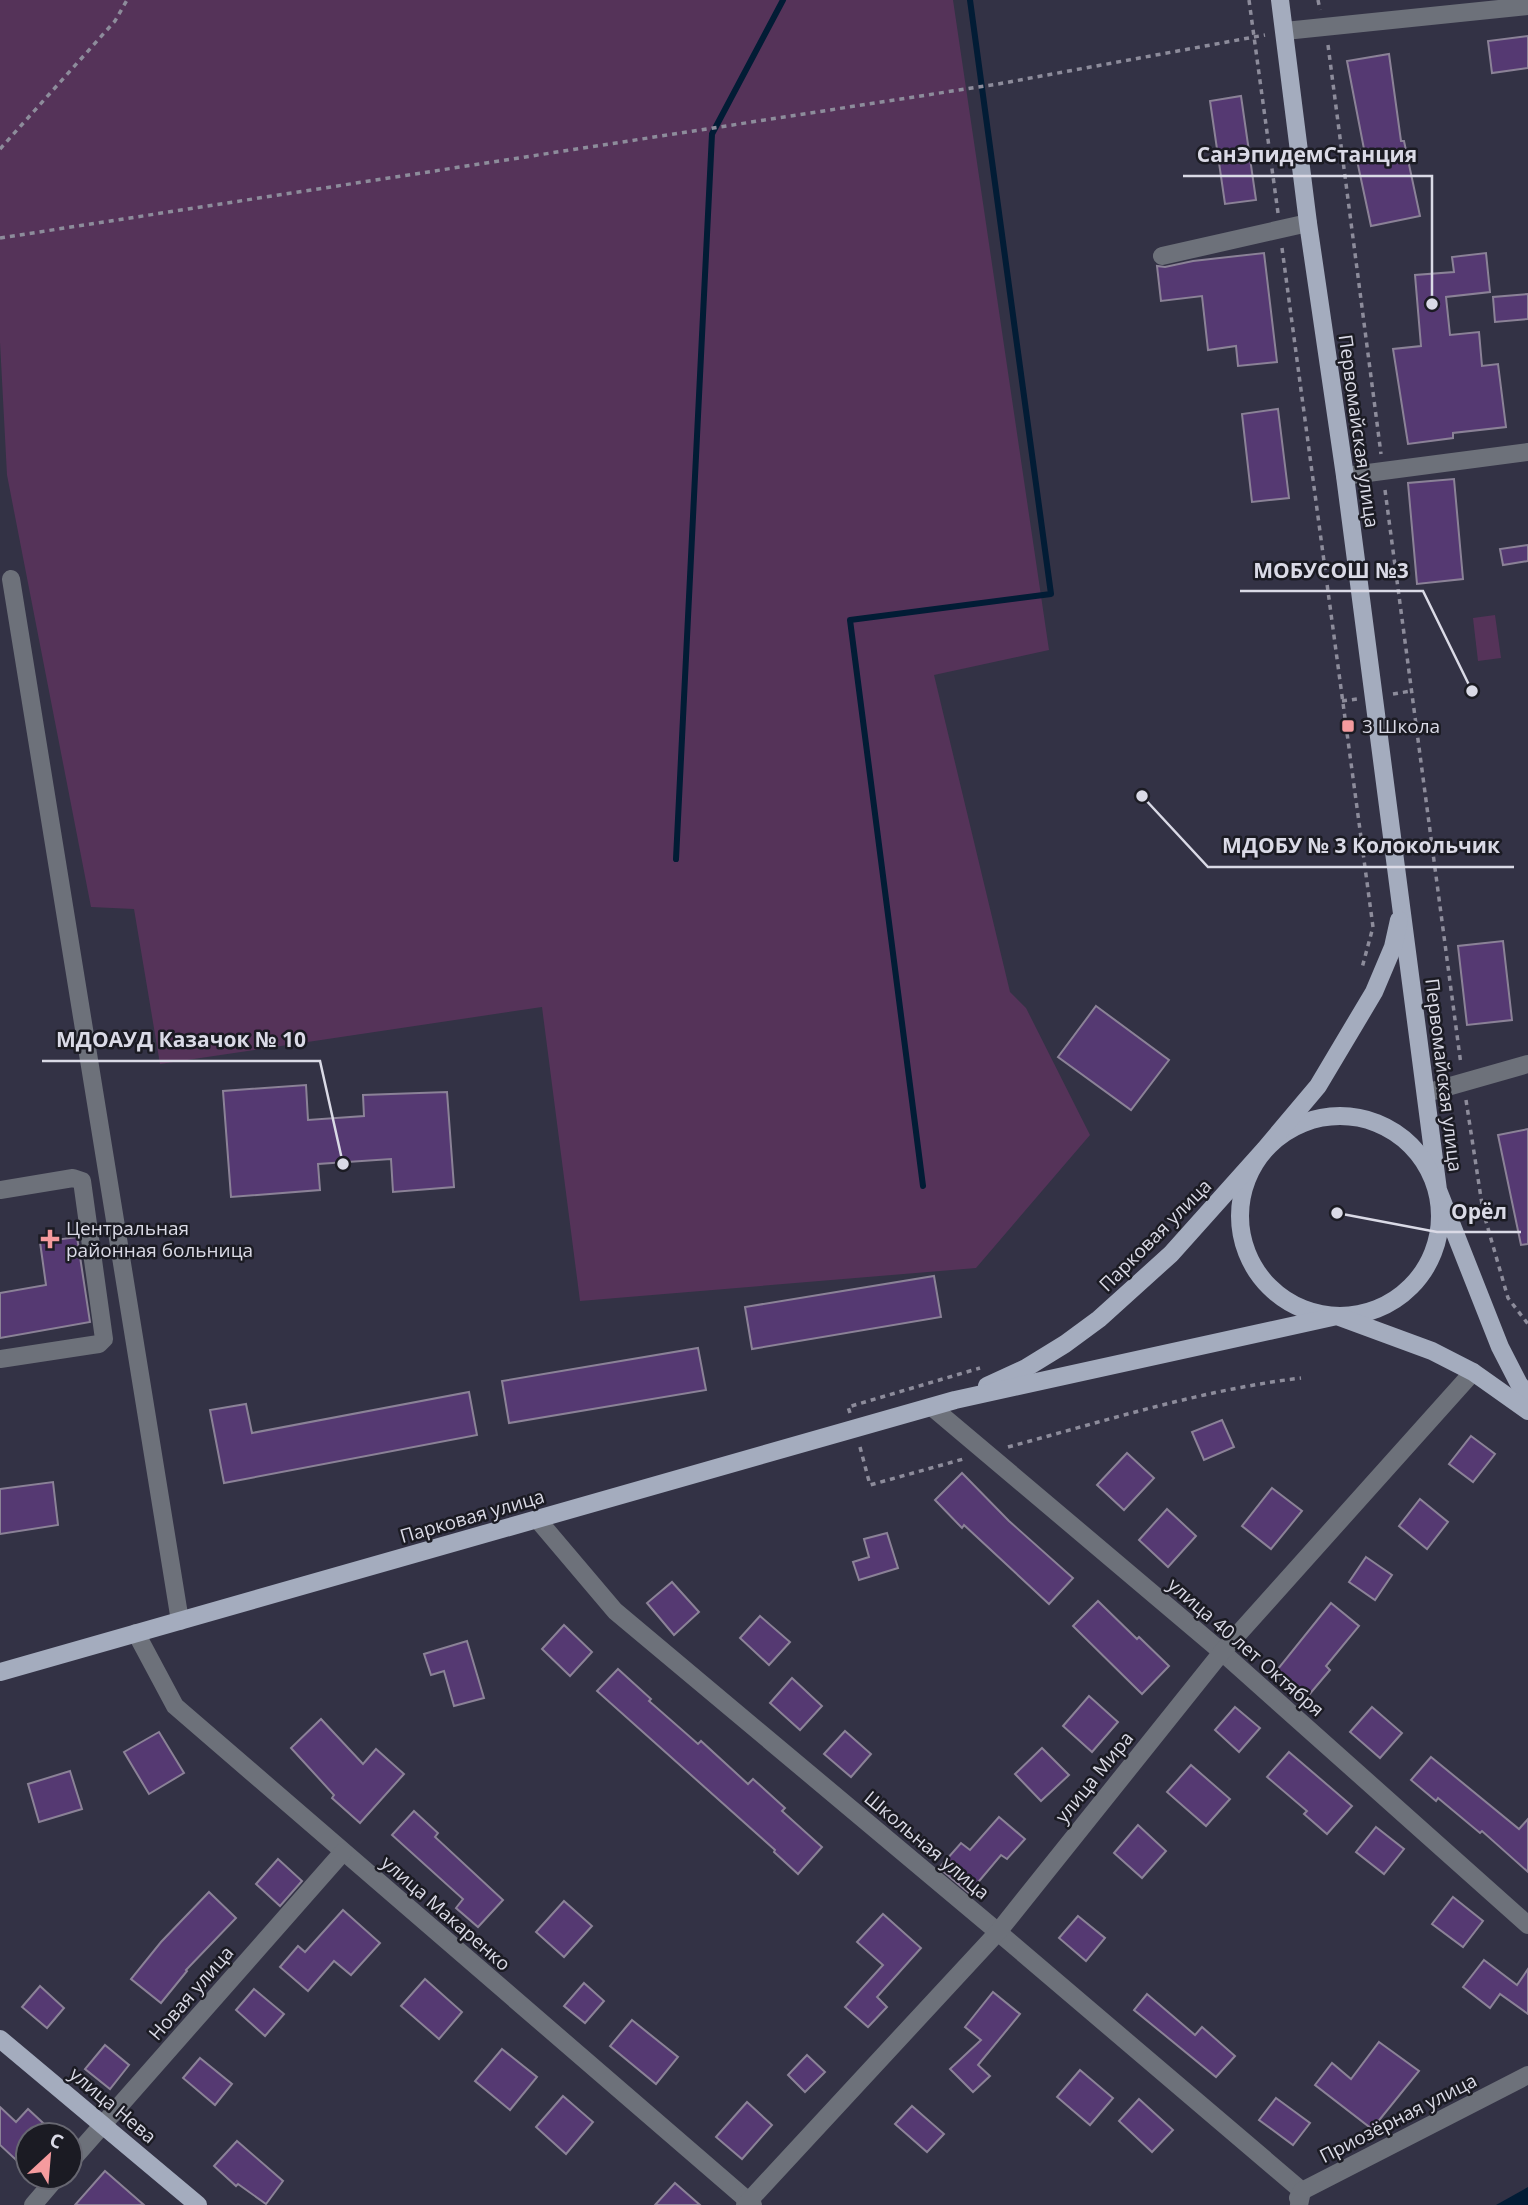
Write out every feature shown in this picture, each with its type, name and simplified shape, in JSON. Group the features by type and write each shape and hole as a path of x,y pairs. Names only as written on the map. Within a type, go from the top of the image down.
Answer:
{"main road":[{"name":"Первомайская улица","path":"1280,0 1438,1191 1500,1347 1519,1384 1528,1395"},
{"name":"Первомайская улица","path":"1265,1149 1318,1086 1374,992 1393,947 1401,909"},
{"path":"1337,1317 1363,1314 1388,1305 1410,1289 1427,1268 1437,1244 1441,1217 1438,1191 1427,1165 1410,1143 1387,1127 1360,1117 1332,1116 1305,1122 1281,1135 1265,1149 1253,1166 1242,1194 1240,1223 1246,1252 1261,1277 1282,1297 1308,1311 1337,1317 1408,1341 1473,1372 1528,1410"},
{"name":"Парковая улица","path":"955,1400 1026,1368 1099,1319 1171,1254 1265,1149"},
{"name":"Парковая улица","path":"0,1672 955,1400 1337,1317"},
{"name":"улица Нева","path":"0,2039 198,2205"}],"street":[{"path":"1285,31 1528,6"},
{"path":"1162,256 1308,223"},
{"path":"1345,476 1528,452"},
{"path":"11,579 180,1620"},
{"path":"1426,1093 1528,1064"},
{"path":"0,1190 73,1178 82,1181 104,1339 99,1344 0,1359"},
{"name":"улица Мира","path":"749,2204 998,1931 1222,1652 1473,1372"},
{"name":"улица 40 лет Октября","path":"932,1407 1222,1652 1528,1925"},
{"name":"Школьная улица","path":"537,1519 615,1611 998,1931 1298,2200"},
{"name":"улица Макаренко","path":"135,1633 175,1706 749,2204"},
{"name":"Новая улица","path":"84,2146 343,1852"},
{"name":"Приозёрная улица","path":"1298,2200 1528,2075"},
{"path":"33,2205 45,2191"}],"path":[{"path":"0,149 116,21 127,0"},
{"path":"1249,0 1373,927 1360,976"},
{"path":"1318,0 1324,27 1483,1211 1508,1298 1528,1324"},
{"path":"0,238 991,85 1285,31"},
{"path":"985,1366 848,1407 870,1485 1174,1402 1301,1378"}],"shaded area":[{"path":"0,0 953,0 1049,650 934,675 1010,992 1026,1008 1090,1135 976,1268 580,1301 542,1007 160,1064 134,909 91,907 7,475 0,342"},
{"path":"1495,615 1501,658 1478,661 1473,618"}],"water":[{"path":"1528,2187 1528,2205 1496,2205"}],"building":[{"path":"1528,36 1528,68 1492,73 1488,41"},
{"path":"1389,54 1401,141 1404,141 1420,216 1371,226 1355,151 1364,149 1347,61"},
{"path":"1241,96 1256,200 1225,204 1210,101"},
{"path":"1264,253 1277,362 1238,366 1236,346 1208,350 1202,296 1161,301 1157,266"},
{"path":"1486,253 1490,292 1446,297 1450,335 1479,332 1482,366 1498,364 1506,427 1453,433 1453,438 1408,444 1393,349 1421,346 1415,275 1454,272 1452,257"},
{"path":"1528,294 1528,319 1495,322 1493,297"},
{"path":"1278,409 1289,498 1252,502 1242,414"},
{"path":"1454,479 1463,579 1417,584 1408,483"},
{"path":"1528,545 1528,561 1503,565 1500,549"},
{"path":"1503,941 1512,1020 1467,1025 1458,946"},
{"path":"1096,1006 1169,1060 1131,1110 1058,1057"},
{"path":"306,1085 308,1120 364,1116 363,1095 447,1092 454,1187 393,1192 391,1159 318,1164 320,1190 231,1197 223,1091"},
{"path":"1528,1129 1528,1244 1521,1245 1498,1135"},
{"path":"77,1237 90,1322 0,1338 0,1293 46,1285 40,1242"},
{"path":"934,1276 941,1317 752,1349 745,1307"},
{"path":"698,1348 706,1390 509,1423 502,1381"},
{"path":"469,1392 477,1435 224,1483 210,1410 246,1404 252,1433"},
{"path":"1222,1420 1234,1447 1204,1460 1192,1432"},
{"path":"1471,1436 1495,1454 1473,1482 1449,1464"},
{"path":"1127,1453 1154,1478 1124,1510 1097,1485"},
{"path":"962,1473 1009,1521 1073,1578 1049,1604 964,1525 962,1528 935,1500"},
{"path":"53,1482 58,1525 0,1534 0,1489"},
{"path":"1272,1488 1302,1511 1271,1549 1242,1526"},
{"path":"1420,1499 1448,1522 1427,1549 1399,1526"},
{"path":"1167,1509 1196,1536 1168,1567 1139,1540"},
{"path":"887,1533 898,1568 859,1580 853,1562 869,1557 864,1539"},
{"path":"1366,1557 1392,1575 1375,1600 1349,1582"},
{"path":"672,1582 699,1612 674,1635 647,1603"},
{"path":"1098,1601 1169,1666 1142,1694 1073,1626"},
{"path":"1331,1603 1359,1626 1326,1666 1330,1670 1308,1696 1277,1670"},
{"path":"760,1616 790,1642 769,1665 740,1638"},
{"path":"564,1625 592,1652 570,1676 542,1649"},
{"path":"467,1641 484,1698 454,1706 444,1671 431,1675 424,1654"},
{"path":"618,1669 651,1699 649,1701 698,1744 701,1741 748,1784 753,1779 785,1808 782,1811 822,1847 798,1874 774,1852 775,1850 597,1691"},
{"path":"792,1678 822,1706 800,1730 770,1703"},
{"path":"1089,1696 1118,1722 1092,1752 1063,1726"},
{"path":"1235,1707 1260,1728 1239,1752 1215,1730"},
{"path":"1372,1707 1402,1733 1380,1758 1350,1732"},
{"path":"321,1719 363,1764 376,1749 404,1774 360,1823 332,1798 334,1795 291,1748"},
{"path":"845,1731 871,1754 851,1777 824,1754"},
{"path":"159,1732 184,1773 149,1794 124,1752"},
{"path":"1042,1748 1069,1775 1041,1801 1015,1774"},
{"path":"1289,1752 1352,1806 1327,1834 1304,1814 1307,1811 1267,1777"},
{"path":"1431,1757 1519,1829 1528,1819 1528,1872 1482,1831 1480,1833 1438,1798 1436,1801 1411,1780"},
{"path":"1191,1765 1230,1799 1206,1826 1167,1792"},
{"path":"70,1771 82,1809 39,1822 28,1784"},
{"path":"414,1811 438,1833 435,1837 503,1900 478,1927 456,1908 463,1899 392,1835"},
{"path":"999,1817 1025,1839 1007,1859 1001,1855 969,1893 939,1868 961,1843 970,1850"},
{"path":"1138,1825 1166,1851 1142,1878 1114,1853"},
{"path":"1376,1827 1404,1849 1384,1874 1356,1852"},
{"path":"278,1859 302,1881 280,1906 256,1884"},
{"path":"209,1892 236,1918 186,1970 161,2003 131,1979 161,1942"},
{"path":"1453,1897 1483,1921 1463,1947 1432,1924"},
{"path":"564,1901 592,1926 564,1957 536,1932"},
{"path":"343,1910 380,1943 351,1975 334,1961 308,1991 280,1967 298,1946 305,1952"},
{"path":"883,1914 921,1948 877,1997 887,2007 868,2027 845,2007 883,1965 857,1942"},
{"path":"1078,1916 1105,1938 1086,1961 1059,1938"},
{"path":"1484,1960 1517,1985 1528,1969 1528,2014 1500,1994 1490,2008 1463,1987"},
{"path":"425,1979 462,2012 439,2039 401,2006"},
{"path":"584,1983 604,2001 585,2023 564,2006"},
{"path":"40,1986 64,2008 47,2028 22,2007"},
{"path":"254,1989 284,2014 265,2036 236,2010"},
{"path":"993,1992 1020,2014 978,2065 990,2076 973,2092 950,2069 981,2040 965,2027"},
{"path":"1147,1994 1195,2035 1202,2027 1235,2056 1216,2077 1134,2010"},
{"path":"632,2020 678,2057 656,2084 610,2046"},
{"path":"1379,2042 1419,2071 1372,2129 1315,2085 1332,2063 1351,2079"},
{"path":"105,2045 129,2065 110,2089 85,2069"},
{"path":"502,2049 537,2077 510,2110 475,2081"},
{"path":"807,2055 825,2072 805,2092 788,2075"},
{"path":"200,2058 232,2084 215,2105 183,2078"},
{"path":"1080,2070 1113,2098 1090,2125 1057,2097"},
{"path":"563,2096 593,2122 566,2154 536,2127"},
{"path":"1276,2098 1310,2123 1293,2145 1259,2120"},
{"path":"1139,2099 1173,2130 1152,2152 1119,2121"},
{"path":"747,2102 772,2125 742,2159 716,2137"},
{"path":"912,2106 944,2134 927,2152 895,2124"},
{"path":"0,2107 15,2121 14,2158 0,2145"},
{"path":"28,2109 41,2121 17,2121"},
{"path":"237,2141 283,2181 266,2204 238,2184 236,2186 214,2166"},
{"path":"105,2171 144,2205 75,2205"},
{"path":"675,2183 700,2205 655,2205"}],"waterway":[{"path":"676,859 712,134 783,0"},
{"path":"923,1186 850,620 1051,594 970,0"}],"place":[{"name":"СанЭпидемСтанция","path":"1432,304"},
{"name":"МОБУСОШ №3","path":"1472,691"},
{"name":"3 Школа","path":"1348,726"},
{"name":"МДОБУ № 3 Колокольчик","path":"1142,796"},
{"name":"МДОАУД Казачок № 10","path":"343,1164"},
{"name":"Орёл","path":"1337,1213"},
{"name":"Центральная районная больница","path":"50,1239"}]}
